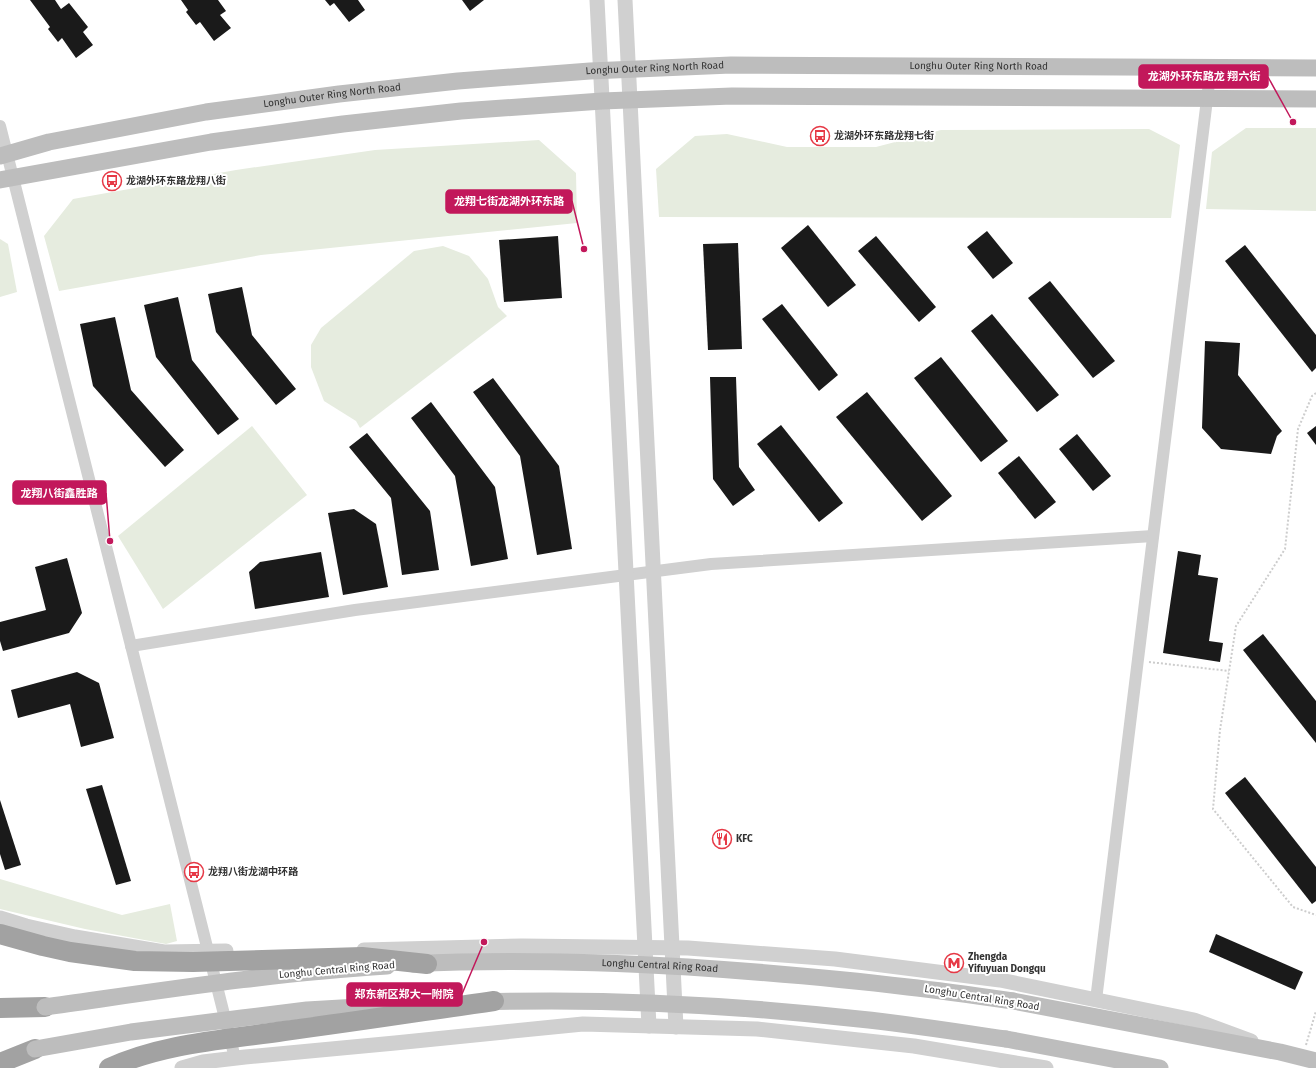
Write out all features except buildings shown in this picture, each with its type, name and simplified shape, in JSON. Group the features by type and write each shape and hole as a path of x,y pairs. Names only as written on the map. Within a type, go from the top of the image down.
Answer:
{"highway":[{"path":"0,934 70,952 135,961 192,962 362,957 427,964"},
{"path":"109,1068 145,1055 194,1042 283,1032 494,1001"},
{"path":"0,1008 45,1007"},
{"path":"0,1063 36,1049"}],"main road":[{"name":"Longhu Outer Ring North Road","path":"4,155 49,142 198,114 253,106 339,94 451,82 601,70 731,65 1316,68"},
{"path":"7,179 211,142 342,124 461,112 602,101 732,96 1316,99"},
{"name":"Longhu Central Ring Road","path":"0,1014 186,986 336,969 427,964 583,962 743,971 908,986 1013,1001 1280,1052 1309,1059"},
{"path":"0,1056 131,1032 307,1010 494,1001 624,1002 710,1006 859,1019 1006,1039 1160,1068"}],"street":[{"path":"597,0 649,1026"},
{"path":"625,0 676,1027"},
{"path":"1096,1000 1211,67"},
{"path":"0,126 7,179 131,646 235,1058"},
{"path":"131,646 355,610 711,564 1153,536"},
{"path":"0,918 26,926 74,937 164,952 332,951 522,946 672,948 835,959 1000,980 1194,1020 1280,1052"},
{"path":"182,1068 203,1062 235,1058 583,1024 757,1030 914,1046 1046,1068"}],"path":[{"path":"1316,393 1312,396 1298,429 1285,549 1236,626 1220,730 1213,809 1293,907 1316,915"},
{"path":"1138,661 1229,671"},
{"path":"1309,1059 1316,1011"}],"shaded area":[{"path":"1246,128 1316,128 1316,211 1206,209 1212,152"},
{"path":"1149,129 1180,145 1171,218 659,217 656,169 695,136 727,134 787,147 876,147 941,130"},
{"path":"539,140 576,173 577,223 261,255 59,291 44,236 73,199 236,170 375,150"},
{"path":"0,239 8,244 17,292 0,297"},
{"path":"443,246 469,256 488,279 498,307 507,316 360,428 356,421 324,401 311,367 311,345 321,328 414,251"},
{"path":"252,426 307,495 163,609 118,536"},
{"path":"0,879 122,915 170,904 177,941 166,944 85,929 0,909"}],"place":[{"name":"龙湖外环东路龙 翔六街","path":"1293,122"},
{"name":"龙湖外环东路龙翔七街","path":"820,136"},
{"name":"龙湖外环东路龙翔八街","path":"112,181"},
{"name":"龙翔七街龙湖外环东路","path":"584,249"},
{"name":"龙翔八街鑫胜路","path":"110,541"},
{"name":"KFC","path":"722,839"},
{"name":"龙翔八街龙湖中环路","path":"194,872"},
{"name":"郑东新区郑大一附院","path":"484,942"},
{"name":"Zhengda Yifuyuan Dongqu","path":"954,963"}]}
